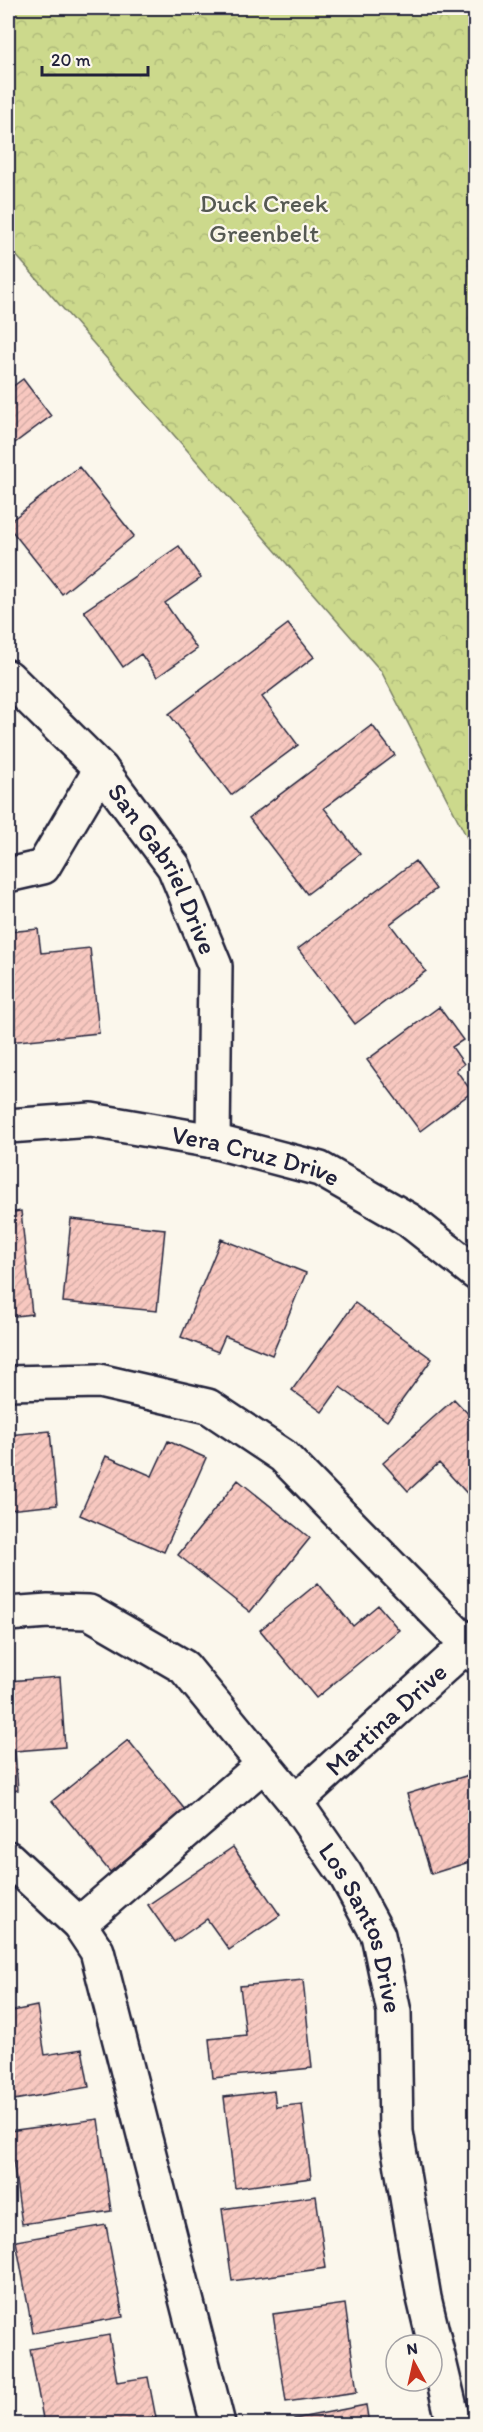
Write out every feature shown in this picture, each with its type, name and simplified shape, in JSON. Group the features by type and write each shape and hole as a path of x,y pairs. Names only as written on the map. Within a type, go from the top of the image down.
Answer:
{"street":[{"name":"San Gabriel Drive","path":"8,677 101,769 174,867 215,966 213,1142"},
{"path":"8,875 43,867 101,769"},
{"name":"Vera Cruz Drive","path":"8,1126 91,1120 213,1142 320,1169 409,1220 476,1273"},
{"path":"8,1383 99,1381 208,1406 283,1456 473,1646"},
{"name":"Los Santos Drive","path":"8,1614 48,1611 89,1612 184,1667 295,1802 345,1874 378,1935 394,2012 396,2132 424,2298 454,2424"},
{"name":"Martina Drive","path":"295,1802 473,1646"},
{"path":"79,1924 264,1764"},
{"path":"8,1858 79,1924 97,1952 218,2424"}],"green space":[{"name":"Duck Creek Greenbelt","path":"8,8 475,8 475,853 381,671 8,246"}],"building":[{"path":"23,379 51,416 8,448 8,390"},
{"path":"79,467 134,536 62,594 8,526 8,523"},
{"path":"179,546 201,578 165,603 197,649 157,677 141,654 123,667 84,611"},
{"path":"288,624 314,657 262,697 298,745 231,795 169,714"},
{"path":"372,725 395,755 324,808 360,854 307,894 249,818"},
{"path":"415,861 436,889 390,924 426,971 355,1024 298,949"},
{"path":"38,929 41,953 90,948 99,1033 8,1042 8,932"},
{"path":"439,1007 463,1040 452,1047 464,1064 456,1070 472,1092 420,1131 367,1060"},
{"path":"21,1211 32,1314 8,1317 8,1213"},
{"path":"71,1219 165,1229 157,1311 63,1302"},
{"path":"221,1239 306,1273 272,1355 225,1336 218,1352 181,1337"},
{"path":"355,1303 432,1359 387,1421 340,1387 322,1412 292,1390"},
{"path":"454,1399 476,1422 476,1503 439,1463 408,1491 383,1463"},
{"path":"50,1431 57,1505 8,1510 8,1435"},
{"path":"168,1441 206,1458 164,1552 80,1515 106,1456 152,1476"},
{"path":"238,1480 310,1538 250,1612 178,1555"},
{"path":"318,1583 353,1626 378,1605 399,1630 316,1698 260,1630"},
{"path":"60,1677 65,1747 15,1751 18,1790 8,1791 8,1681"},
{"path":"128,1740 186,1811 110,1872 52,1801"},
{"path":"472,1774 476,1786 476,1860 431,1874 407,1794"},
{"path":"233,1847 280,1915 229,1950 207,1919 174,1942 148,1905"},
{"path":"303,1980 312,2068 213,2078 209,2039 246,2035 240,1986"},
{"path":"37,2006 45,2055 82,2049 89,2087 8,2101 8,2012"},
{"path":"274,2091 276,2107 302,2104 311,2178 235,2188 224,2097"},
{"path":"476,2114 476,2156 470,2115"},
{"path":"98,2119 111,2211 22,2224 9,2131"},
{"path":"316,2196 326,2268 232,2281 222,2209"},
{"path":"106,2225 123,2317 33,2333 16,2241"},
{"path":"345,2304 357,2392 286,2402 273,2314"},
{"path":"109,2335 117,2382 148,2377 156,2418 116,2424 44,2424 30,2349"},
{"path":"366,2405 369,2424 295,2424 294,2419"}]}
